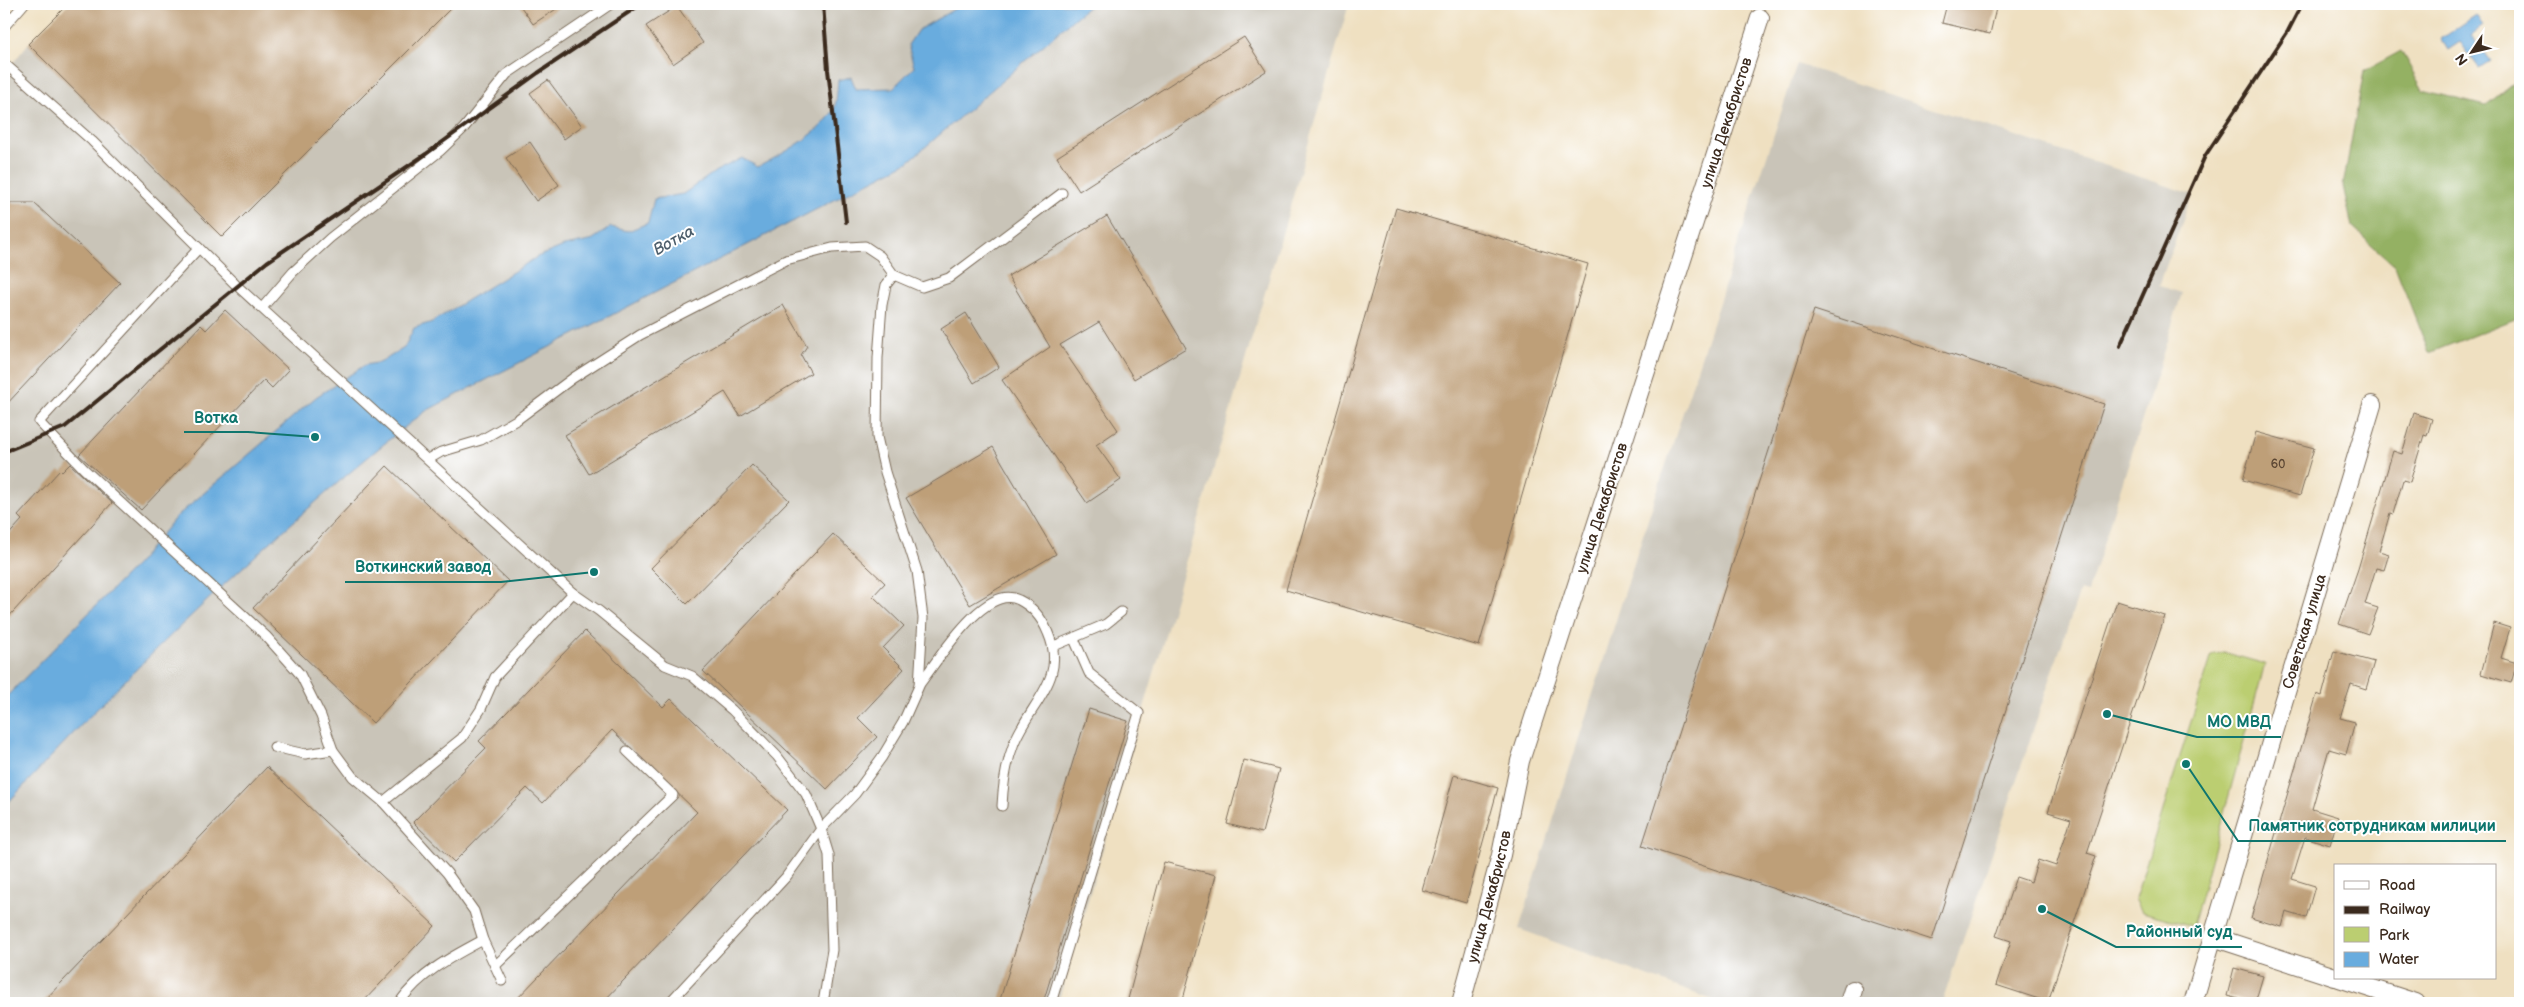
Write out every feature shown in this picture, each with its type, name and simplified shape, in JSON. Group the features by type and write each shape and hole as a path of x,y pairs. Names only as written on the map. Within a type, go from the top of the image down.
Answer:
{"street":[{"name":"улица Декабристов","path":"1461,1003 1501,855 1520,761 1760,18"},
{"name":"Советская улица","path":"2193,1003 2372,405"},
{"path":"2213,937 2334,977"},
{"path":"2346,980 2416,1003"}],"lane":[{"path":"4,27 24,4"},
{"path":"262,308 294,272 330,238 440,151 464,128 507,74 611,4"},
{"path":"4,63 92,141 199,248 327,369 412,444 573,593 599,610 666,665 692,676 732,710 778,756 806,794 821,829 829,855 832,950 823,1003"},
{"path":"428,459 441,452 481,440 518,419 572,378 640,335 786,260 832,248 865,246 880,256 894,275 922,286 949,278 1062,193"},
{"path":"199,248 39,422 84,469 266,636 300,674 321,716 333,750 353,777 383,802 447,873 474,911 483,940 502,981"},
{"path":"894,275 886,285 882,305 878,358 877,437 885,472 904,523 917,571 923,618 919,686"},
{"path":"383,802 462,738 480,709 495,677 573,593"},
{"path":"668,1003 786,877 821,829 855,794 882,757 903,722 919,686 974,615 996,598 1012,596 1028,605 1043,621 1054,646 1055,667 1014,741 1004,774 1002,806"},
{"path":"1054,646 1106,624 1121,612"},
{"path":"1051,1003 1138,712 1089,673 1074,639"},
{"path":"274,747 305,754 333,750"},
{"path":"495,966 673,795 627,751"},
{"path":"399,1003 420,979 449,958 483,940"}],"shaded area":[{"path":"68,4 1349,4 1058,1003 4,1003 4,74 28,44"},
{"path":"1797,64 2192,194 2159,286 2182,293 2088,592 2080,590 1942,1003 1721,1003 1519,929 1641,541"}],"green space":[{"path":"2401,51 2423,90 2485,106 2520,78 2520,317 2429,353 2395,266 2352,227 2343,186 2364,71"},
{"path":"2223,652 2265,664 2193,926 2142,912 2135,899 2212,655"}],"water":[{"path":"963,4 1091,4 908,162 426,411 347,475 224,585 75,731 4,807 4,699 137,564 176,517 316,397 365,365 381,362 404,348 414,328 432,322 537,257 564,246 590,241 611,227 628,231 648,223 654,199 683,194 716,171 742,158 758,167 789,150 827,120 834,108 838,80 851,77 856,89 893,88 914,67 908,45 918,30"},
{"path":"2476,15 2483,26 2471,35 2490,61 2479,68 2460,42 2448,50 2441,39"}],"building":[{"path":"68,4 455,4 222,237 28,44"},
{"path":"519,4 564,4 533,24"},
{"path":"1947,4 1997,4 1990,34 1942,23"},
{"path":"677,6 703,43 673,64 646,26"},
{"path":"1244,37 1266,71 1079,191 1057,157"},
{"path":"548,80 582,126 564,139 530,93"},
{"path":"530,142 559,185 536,201 506,158"},
{"path":"4,203 34,203 120,283 4,407"},
{"path":"1396,208 1588,264 1479,646 1286,590"},
{"path":"1107,216 1186,348 1134,379 1099,322 1060,345 1118,430 1096,445 1121,480 1087,503 1002,380 1050,347 1008,276"},
{"path":"783,305 807,346 801,355 811,373 740,416 725,392 589,474 565,435"},
{"path":"225,310 289,370 272,388 264,380 141,510 79,455 201,325 206,330"},
{"path":"1814,310 2104,404 1932,940 1642,846"},
{"path":"966,313 999,367 974,383 941,329"},
{"path":"2414,413 2432,419 2427,436 2424,435 2410,482 2403,480 2393,514 2390,513 2379,551 2389,554 2384,570 2376,568 2365,604 2378,608 2368,634 2339,624 2358,569 2393,451 2402,454"},
{"path":"2256,432 2314,448 2300,496 2243,480"},
{"path":"993,447 1056,554 970,605 906,498"},
{"path":"70,464 112,503 4,622 4,540 22,520 18,516 60,470 62,472"},
{"path":"752,465 789,500 687,604 651,568"},
{"path":"387,466 508,581 373,723 253,608"},
{"path":"833,534 885,583 873,596 904,626 883,648 904,669 858,718 877,737 827,789 703,671"},
{"path":"2117,601 2165,616 2087,853 2096,856 2048,1002 1996,985 2011,941 1996,936 2016,877 2031,882 2038,860 2056,866 2071,819 2048,812"},
{"path":"2494,623 2510,628 2501,658 2517,663 2511,683 2481,674"},
{"path":"585,631 663,707 671,699 787,810 602,1003 513,1003 697,812 612,730 543,803 527,788 454,862 413,822 486,748 479,741"},
{"path":"2334,651 2374,662 2366,689 2351,684 2340,718 2355,722 2346,754 2329,749 2312,809 2338,817 2330,845 2305,837 2292,879 2315,886 2306,918 2286,912 2282,927 2251,918 2317,694 2322,696"},
{"path":"1089,709 1128,721 1043,1003 999,1003"},
{"path":"1244,760 1279,769 1262,833 1227,824"},
{"path":"267,767 435,926 362,1003 42,1003"},
{"path":"1454,775 1498,788 1466,903 1422,890"},
{"path":"1164,862 1216,875 1182,1003 1127,1003"},
{"path":"2234,968 2263,976 2255,1003 2227,996"}],"railway":[{"path":"4,452 65,427 267,262 426,154 538,73 641,4"},
{"path":"823,4 828,70 846,222"},
{"path":"2120,346 2205,156 2288,31 2302,4"}],"place":[{"name":"Вотка","path":"315,437"},
{"name":"Воткинский завод","path":"594,572"},
{"name":"МО МВД","path":"2107,714"},
{"name":"Памятник сотрудникам милиции","path":"2186,764"},
{"name":"Районный суд","path":"2042,909"}]}
